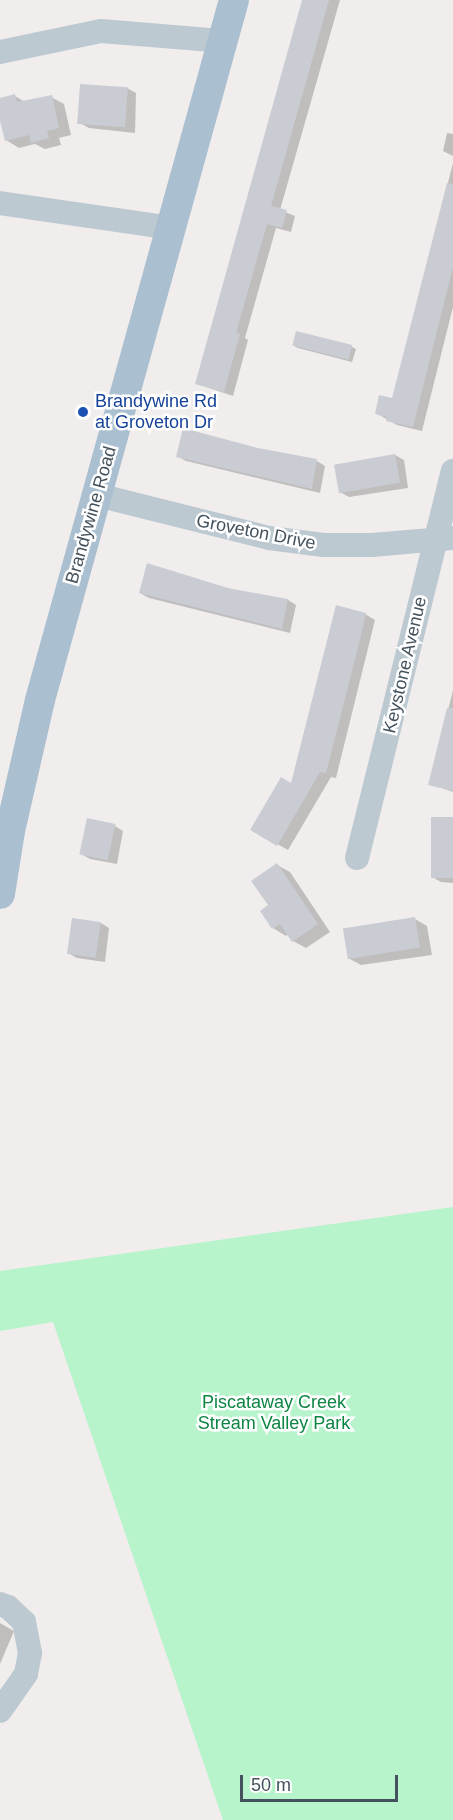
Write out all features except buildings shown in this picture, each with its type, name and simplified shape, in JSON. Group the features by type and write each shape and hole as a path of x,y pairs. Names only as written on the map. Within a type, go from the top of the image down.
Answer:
{"main road":[{"name":"Brandywine Road","path":"0,894 10,831 40,700 234,0"}],"street":[{"path":"0,52 101,31 222,41"},
{"path":"0,202 171,228"},
{"name":"Keystone Avenue","path":"357,858 443,539 453,471"},
{"name":"Groveton Drive","path":"97,495 268,538 324,545 443,539"},
{"path":"0,1604 8,1607 24,1622 30,1653 26,1674 0,1711"}],"green space":[{"name":"Piscataway Creek Stream Valley Park","path":"453,1207 453,1820 223,1820 53,1322 0,1331 0,1271"}],"place":[{"name":"Brandywine Rd at Groveton Dr","path":"83,412"}]}
